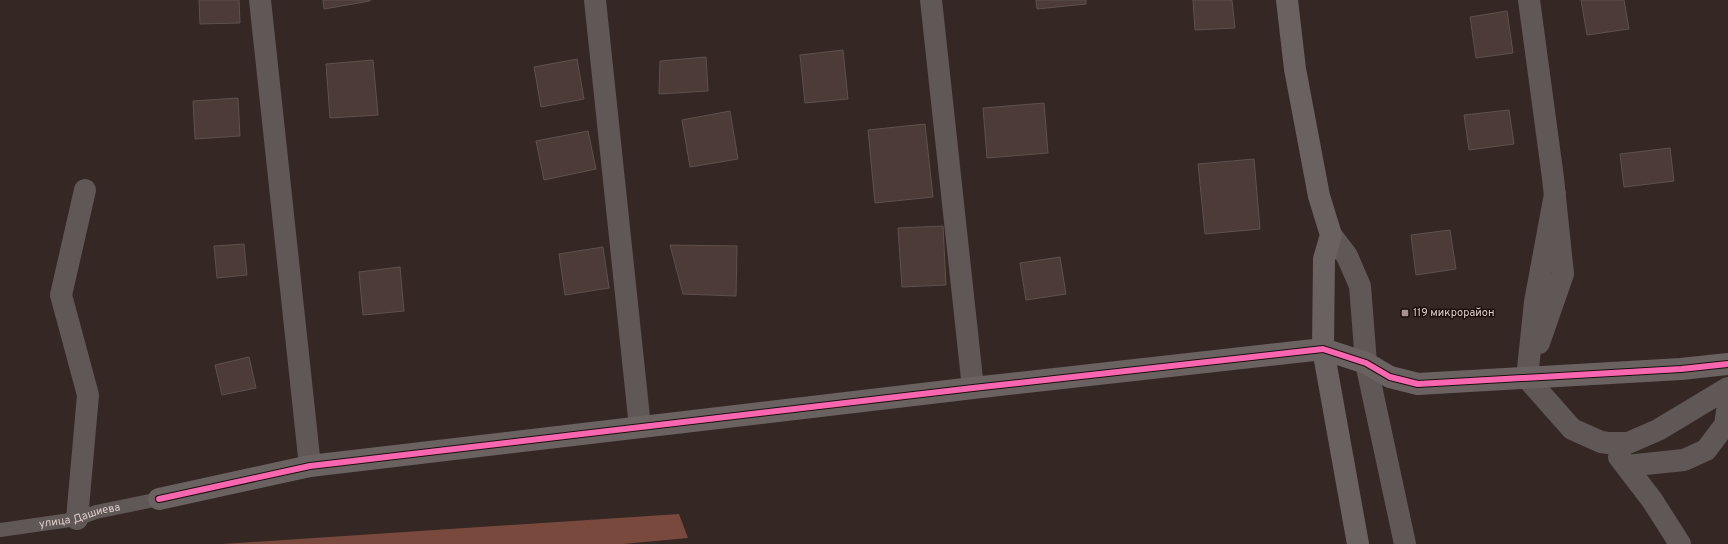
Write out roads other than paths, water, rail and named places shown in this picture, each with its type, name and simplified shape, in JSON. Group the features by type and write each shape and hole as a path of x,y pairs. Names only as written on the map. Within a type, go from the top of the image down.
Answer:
{"street":[{"path":"260,0 310,466"},
{"path":"595,0 640,426"},
{"path":"931,0 973,388"},
{"path":"1288,0 1295,69 1319,196 1331,235 1347,256 1360,286 1366,363 1405,544"},
{"path":"1527,378 1563,274 1555,194 1529,0"},
{"path":"77,519 88,395 61,295 85,190"},
{"path":"1331,235 1324,259 1323,350 1358,544"},
{"path":"159,499 310,466 640,426 1323,350 1366,363 1390,377 1418,384 1681,369 1728,364"},
{"path":"1527,378 1572,429 1601,442 1608,443 1628,443 1658,430 1728,388"},
{"path":"1626,466 1684,460 1706,450 1725,425 1728,405"},
{"path":"1608,443 1652,500 1680,544"}],"lane":[{"name":"улица Дашиева","path":"0,530 77,519 96,512 159,499"}],"place":[{"name":"119 микрорайон","path":"1405,313"}]}
